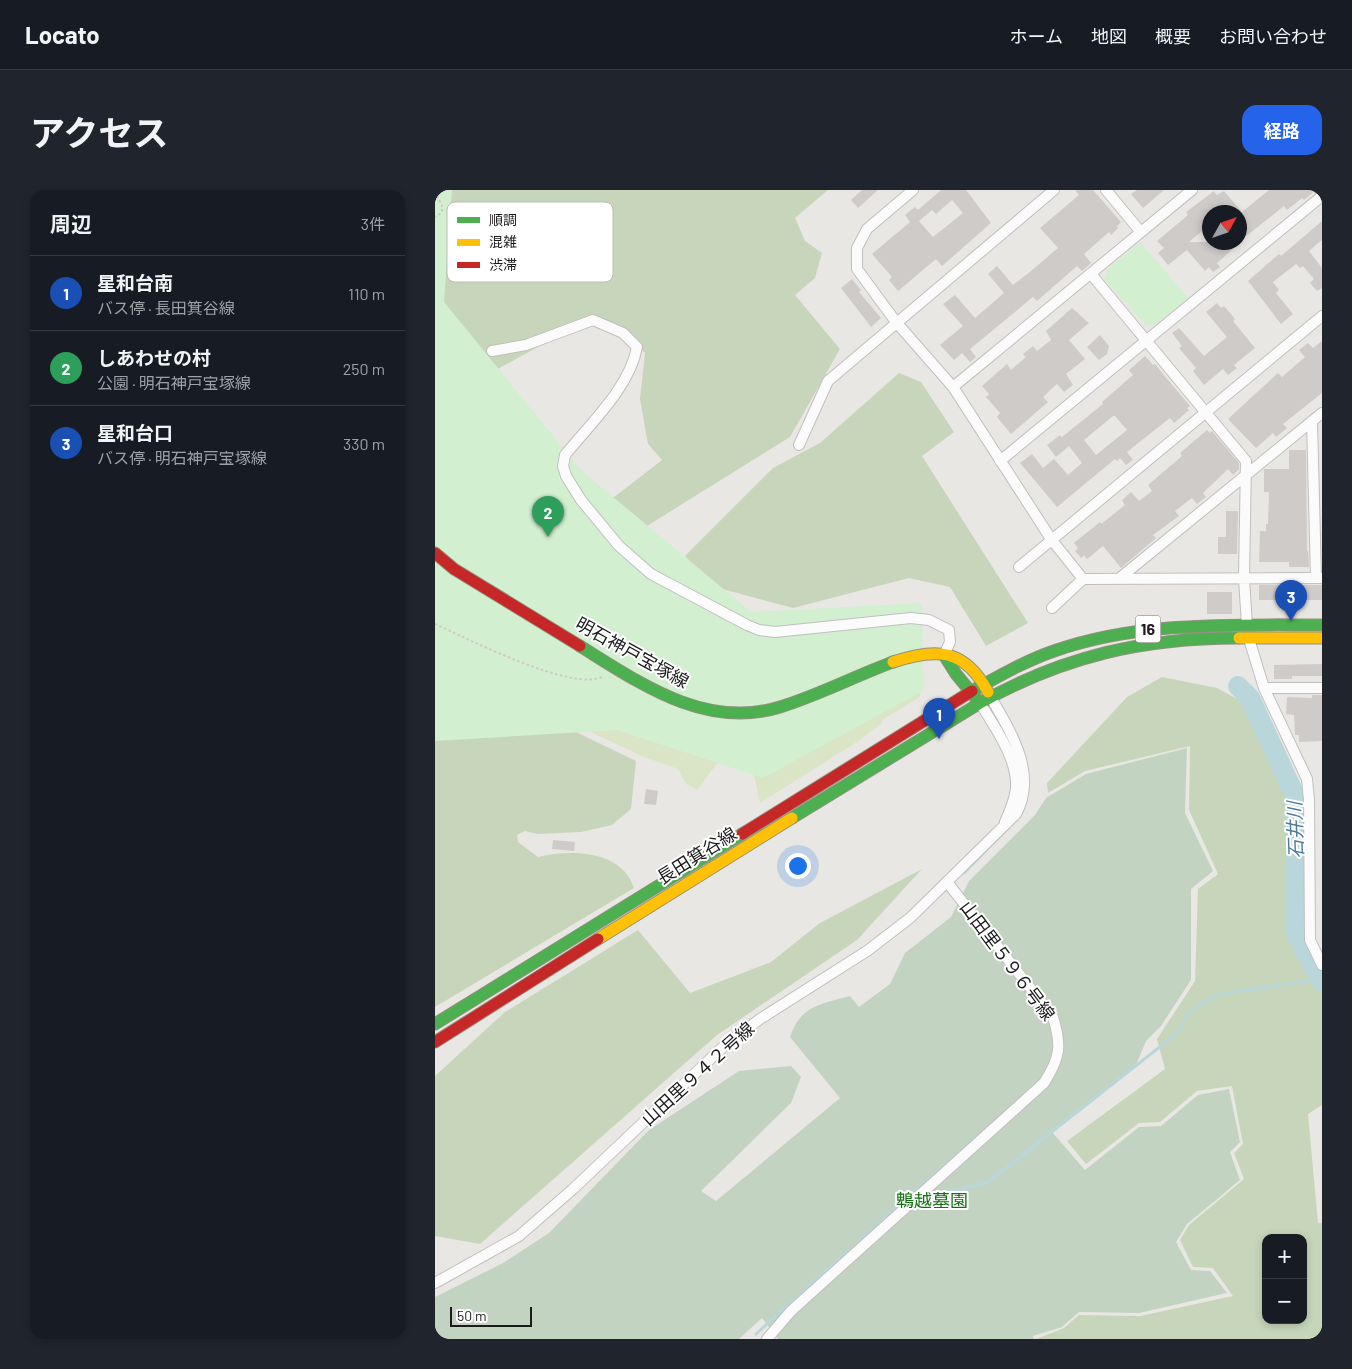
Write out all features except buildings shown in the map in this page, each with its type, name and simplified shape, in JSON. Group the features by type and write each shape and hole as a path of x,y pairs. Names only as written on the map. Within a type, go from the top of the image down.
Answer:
{"street":[{"path":"913,190 867,228 857,248 857,270 897,322 953,387 1051,539 1083,579"},
{"path":"799,445 828,381 1054,190"},
{"path":"1106,190 1140,231"},
{"path":"953,387 1192,190"},
{"path":"1000,461 1322,196"},
{"path":"1091,274 1147,339 1246,461 1244,490 1244,579 1247,625"},
{"path":"1019,567 1322,316"},
{"path":"492,351 526,345 593,320 623,333 637,347 634,363 624,381 565,455 563,466 566,476 581,500 619,546 651,574 759,630 791,631 911,618 929,620 949,630 950,642 943,655 955,674 972,691 980,703"},
{"path":"1121,577 1322,413"},
{"path":"1052,608 1083,579 1121,577 1319,578 1312,421"},
{"name":"明石神戸宝塚線","path":"435,553 454,569 611,665 666,696 702,709 733,714 767,711 789,705 907,657 943,655 959,658 971,667 990,696"},
{"name":"16","path":"972,691 983,683 1039,655 1106,636 1196,626 1322,625"},
{"name":"16","path":"980,703 990,696 1044,670 1107,650 1147,643 1189,639 1322,638"},
{"path":"1249,639 1263,688 1307,779 1309,800 1310,940 1322,964"},
{"path":"1263,688 1322,688"},
{"name":"長田箕谷線","path":"435,1024 972,691"},
{"name":"山田里９４２号線","path":"435,1283 519,1236 579,1183 724,1046 760,1019 867,951 910,918 1016,814 1021,804 1025,777 1021,758 990,696"},
{"name":"山田里９４２号線","path":"980,703 1012,762 1016,776 1014,801 1005,823"},
{"name":"長田箕谷線","path":"435,1042 699,875 980,703"},
{"name":"山田里５９６号線","path":"767,1339 791,1311 1043,1083 1054,1068 1059,1051 1059,1037 1053,1018 947,882"}],"path":[{"path":"435,190 443,208 441,213 435,217"},
{"path":"435,624 561,676 587,681 597,680 607,673"}],"green space":[{"path":"435,190 828,190 795,218 805,241 822,253 815,278 795,295 840,349 790,437 626,539 600,508 662,460 648,444 640,399 645,353 621,328 597,325 552,339 469,385 443,328"},
{"path":"435,190 452,190 451,202 447,202 447,260 444,302 582,471 751,612 922,603 923,691 763,778 617,730 435,741"},
{"path":"1140,242 1188,298 1153,326 1145,325 1105,279 1108,269"},
{"path":"899,373 921,382 954,432 922,456 1028,623 986,646 950,587 909,578 793,608 711,586 685,556 773,468 820,443"},
{"path":"918,677 920,697 882,720 882,723 860,740 760,803 751,761 722,757 697,790 686,784 678,769 644,757 548,712"},
{"path":"1162,677 1217,688 1243,702 1293,794 1294,935 1322,993 1322,1105 1308,1114 1318,1223 1322,1223 1322,1339 1036,1339 1064,1328 1079,1315 1140,1316 1233,1296 1213,1268 1193,1267 1180,1240 1189,1225 1244,1179 1234,1153 1243,1144 1232,1086 1197,1091 1160,1122 1139,1123 1086,1164 1067,1141 1165,1069 1157,1039 1195,981 1198,889 1218,874 1189,810 1190,746 1085,771 1048,793 1047,783 1127,697"},
{"path":"524,707 636,761 631,809 612,825 581,832 537,834 525,831 517,835 518,842 538,857 551,854 580,853 607,859 619,866 628,875 634,888 435,1007 435,710"},
{"name":"鵯越墓園","path":"1187,748 1185,813 1213,871 1191,889 1191,980 1161,1026 1146,1041 1136,1065 1052,1132 1085,1170 1139,1127 1161,1126 1198,1095 1229,1089 1240,1142 1230,1152 1240,1180 1187,1224 1176,1242 1191,1270 1210,1271 1227,1293 1139,1313 1079,1312 1062,1327 1033,1336 1034,1339 778,1339 762,1318 739,1339 435,1339 435,1297 503,1263 549,1233 649,1130 739,1071 791,1066 801,1077 791,1103 701,1191 716,1201 840,1098 790,1037 794,1027 806,1013 821,1004 850,996 859,1007 890,984 905,953 951,917 969,881 1035,815 1046,798 1086,774"},
{"path":"922,869 857,940 717,1035 480,1244 435,1236 435,1076 505,1012 638,930 690,993 771,962 820,923"}],"waterway":[{"name":"石井川","path":"1238,686 1250,698 1296,798 1296,934 1322,982"},
{"path":"964,873 1007,829"},
{"path":"930,1194 932,1196 985,1183 992,1179 1180,1031 1187,1014 1216,995 1320,979"},
{"path":"860,1240 976,1137"},
{"path":"756,1334 849,1250"}],"traffic: fast":[{"path":"972,691 1012,669 1043,655 1086,641 1119,634 1221,625 1322,625"},
{"path":"980,703 1042,673 1105,653 1137,646 1170,642 1239,638"},
{"path":"580,646 651,688 700,708 726,713 753,713 780,707 893,662"},
{"path":"792,818 980,703 956,674 944,655"},
{"path":"435,1024 742,834"}],"traffic: slow":[{"path":"1239,638 1322,638"},
{"path":"893,662 923,654 948,655 970,667 988,692"},
{"path":"598,939 792,818"}],"traffic: jam":[{"path":"435,553 454,569 580,646"},
{"path":"742,834 972,691"},
{"path":"435,1042 598,939"}],"place":[{"name":"しあわせの村","path":"548,537"},
{"name":"星和台口","path":"1291,621"},
{"name":"星和台南","path":"939,739"}]}
